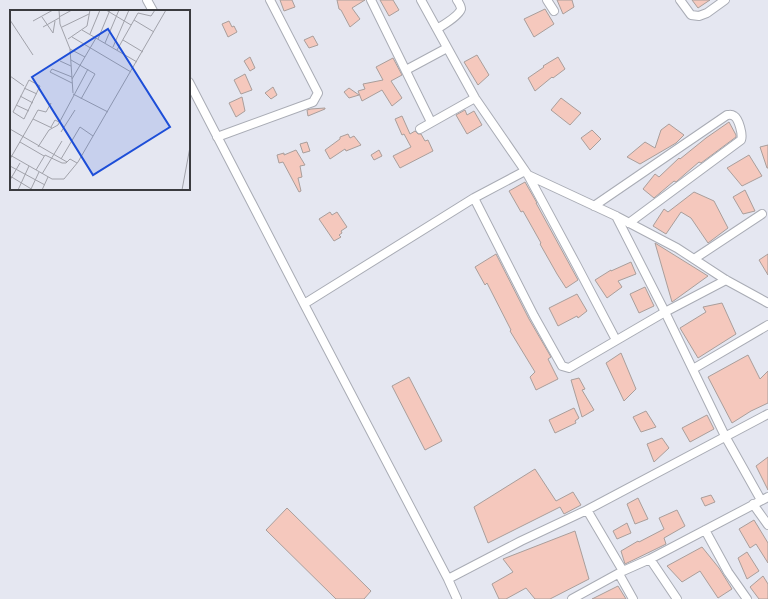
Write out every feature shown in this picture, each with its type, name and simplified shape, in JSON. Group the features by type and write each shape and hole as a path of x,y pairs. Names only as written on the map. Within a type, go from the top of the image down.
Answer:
{"street":[{"path":"147,0 152,10"},
{"path":"217,137 313,102 318,93 270,0"},
{"path":"372,0 431,122"},
{"path":"421,0 475,98 526,173 616,340"},
{"path":"437,29 458,14 461,9 457,0"},
{"path":"547,0 554,12"},
{"path":"680,0 690,15 699,16 707,13 725,0"},
{"path":"406,70 447,48"},
{"path":"190,84 448,579 457,599"},
{"path":"420,129 475,98"},
{"path":"594,206 727,115 733,115 736,118 743,136 741,140 629,223"},
{"path":"304,304 474,198 526,173"},
{"path":"526,173 616,216 677,248 726,280 768,303"},
{"path":"474,198 534,316 562,366 569,368 665,312 726,280"},
{"path":"694,259 762,214"},
{"path":"572,599 765,499 725,436 665,312 616,216"},
{"path":"693,369 768,325"},
{"path":"448,579 587,510 768,414"},
{"path":"753,504 768,525"},
{"path":"587,510 621,573 633,599"},
{"path":"705,530 728,572 747,599"},
{"path":"650,559 677,599"}],"building":[{"path":"280,0 292,0 295,7 284,11"},
{"path":"337,0 365,0 352,8 360,19 350,27 339,9"},
{"path":"380,0 393,0 399,10 389,16"},
{"path":"557,0 572,0 574,7 563,14"},
{"path":"692,0 710,0 698,8"},
{"path":"545,9 554,24 534,37 524,19"},
{"path":"229,21 237,32 228,37 222,24"},
{"path":"313,36 318,45 309,48 304,40"},
{"path":"477,55 489,75 478,85 464,62"},
{"path":"250,57 255,68 250,71 244,61"},
{"path":"558,57 565,69 553,78 552,77 535,91 528,78 544,67 543,66"},
{"path":"393,58 402,75 391,81 402,98 392,106 382,90 362,101 358,91 365,89 363,84 383,80 376,67"},
{"path":"245,74 252,90 241,94 234,80"},
{"path":"273,87 277,95 271,99 265,93"},
{"path":"349,88 359,95 349,98 344,92"},
{"path":"242,97 245,111 236,117 229,103"},
{"path":"561,98 581,113 570,125 551,110"},
{"path":"325,109 308,116 307,110"},
{"path":"465,110 467,115 474,111 482,125 467,134 456,115"},
{"path":"402,116 410,134 415,131 418,134 421,134 425,141 428,140 433,151 400,168 393,156 411,147 404,134 402,135 395,119"},
{"path":"729,122 736,137 701,163 699,162 676,182 674,181 654,198 643,189 655,174 659,177 679,158 680,159"},
{"path":"669,124 684,135 676,143 640,164 627,157 645,142 655,148 661,130"},
{"path":"592,130 601,139 590,150 581,138"},
{"path":"348,134 350,138 354,136 361,145 346,151 345,149 330,159 325,150 340,139 340,137"},
{"path":"307,142 310,151 303,153 300,144"},
{"path":"768,145 768,168 767,168 760,147"},
{"path":"296,150 305,165 300,166 302,177 298,178 301,191 299,192 283,162 279,163 277,155 284,153 284,155"},
{"path":"379,150 382,156 374,160 371,155"},
{"path":"749,155 762,176 742,186 727,168"},
{"path":"525,182 578,280 566,288 540,244 541,243 523,211 521,212 509,191"},
{"path":"745,190 755,211 743,214 733,197"},
{"path":"694,192 714,201 728,228 708,243 691,218 681,212 666,234 653,226 664,209 668,212"},
{"path":"330,212 332,215 337,212 347,227 341,231 342,233 339,235 341,237 334,241 319,219"},
{"path":"655,243 708,276 672,302"},
{"path":"496,254 529,319 551,357 548,359 558,379 536,390 530,377 535,372 510,331 511,330 487,283 485,285 475,267"},
{"path":"768,254 768,275 759,260"},
{"path":"631,262 636,274 618,281 622,287 607,298 595,280 611,270"},
{"path":"645,287 654,306 639,313 630,294"},
{"path":"577,294 587,311 578,318 577,316 558,326 549,308"},
{"path":"722,303 736,334 698,358 680,328 706,312 703,307"},
{"path":"621,353 636,389 624,401 606,363"},
{"path":"748,355 760,379 768,371 768,403 751,411 732,423 708,377"},
{"path":"409,377 442,441 425,450 392,386"},
{"path":"579,378 585,389 582,390 594,410 582,417 571,380"},
{"path":"574,408 579,418 575,421 576,423 555,433 549,420"},
{"path":"646,411 656,427 641,432 633,417"},
{"path":"707,415 714,429 690,442 682,428"},
{"path":"662,438 669,448 654,462 647,444"},
{"path":"768,457 768,490 756,466"},
{"path":"535,469 556,501 573,492 581,505 564,514 560,507 488,543 474,507"},
{"path":"711,495 715,502 705,506 701,498"},
{"path":"638,498 648,519 635,524 627,504"},
{"path":"287,508 371,591 364,599 336,599 266,530"},
{"path":"677,510 685,526 664,538 666,544 625,564 621,551 664,529 659,518"},
{"path":"754,520 768,543 768,563 756,544 750,548 739,529"},
{"path":"627,523 631,533 617,539 613,531"},
{"path":"575,531 589,579 550,599 535,599 526,588 506,599 499,599 492,584 513,572 503,559"},
{"path":"702,547 719,568 732,589 718,598 700,571 682,582 667,566"},
{"path":"747,552 759,571 747,579 738,558"},
{"path":"763,576 768,584 768,599 759,599 750,587"},
{"path":"618,586 626,599 592,599"}]}
